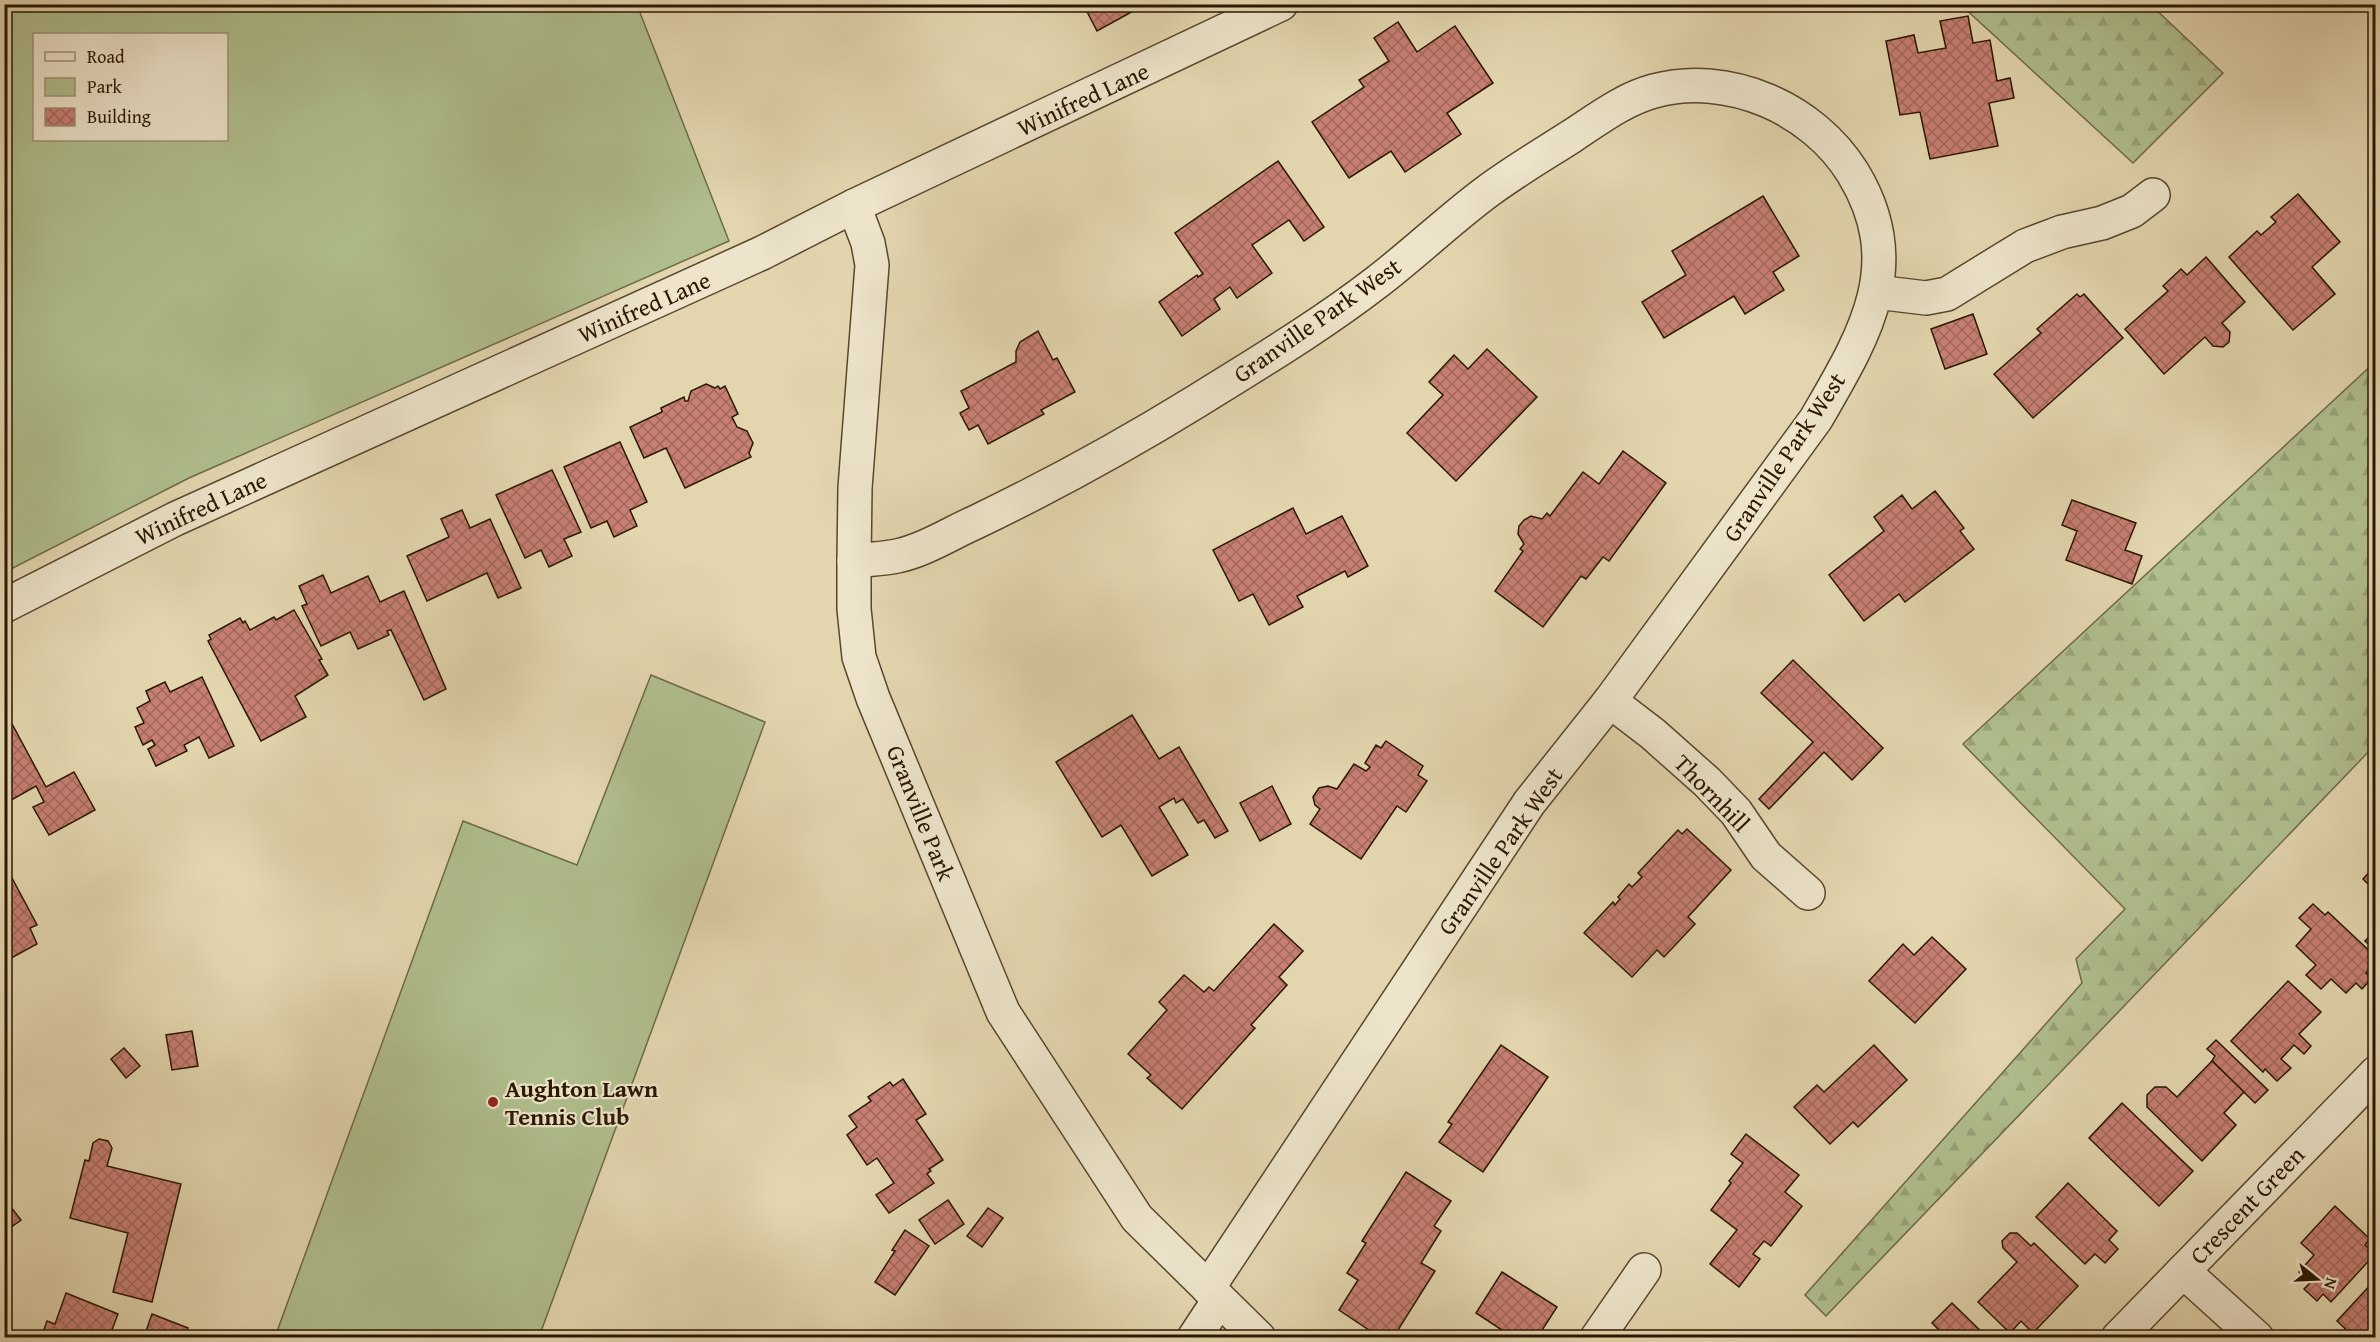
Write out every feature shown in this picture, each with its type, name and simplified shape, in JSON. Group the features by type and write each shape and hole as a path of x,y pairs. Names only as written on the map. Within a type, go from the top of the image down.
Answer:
{"street":[{"name":"Winifred Lane","path":"4,606 175,519 762,253 854,206 1281,4"},
{"name":"Granville Park West","path":"854,561 895,556 926,545 1053,485 1141,435 1309,331 1376,283 1489,190 1624,103 1653,91 1685,86 1717,86 1748,93 1777,105 1810,124 1842,155 1862,188 1877,229 1880,262 1876,292 1865,326 1844,371 1816,419 1610,701 1529,803 1213,1294"},
{"path":"1876,292 1926,297 1947,294 2025,246 2062,232 2102,223 2132,211 2152,195"},
{"name":"Granville Park","path":"854,206 868,243 872,265 855,488 854,609 859,657 873,698 1003,1012 1137,1218 1259,1338"},
{"name":"Thornhill","path":"1610,701 1707,782 1736,812 1766,856 1808,893"},
{"name":"Crescent Green","path":"2118,1338 2376,1073"},
{"path":"1597,1338 1644,1270"},
{"path":"2183,1271 2257,1338"},
{"path":"1194,1338 1213,1294"}],"green space":[{"path":"5,4 637,5 729,241 189,478 5,572"},
{"path":"1961,5 2151,5 2223,73 2133,163"},
{"path":"2375,362 2375,745 1826,1316 1805,1295 2082,983 2076,959 2125,909 1963,744"},
{"name":"Aughton Lawn Tennis Club","path":"651,675 765,722 539,1337 275,1337 463,821 577,865"}],"building":[{"path":"1083,4 1146,4 1097,31"},
{"path":"1968,16 1973,43 1990,40 1997,81 2010,78 2014,98 1989,103 1998,146 1930,159 1920,112 1900,115 1886,41 1914,35 1918,53 1946,48 1940,21"},
{"path":"1398,22 1417,52 1455,26 1493,83 1447,113 1461,134 1405,172 1391,151 1349,178 1312,122 1364,87 1359,80 1389,61 1374,38"},
{"path":"1278,161 1324,227 1304,241 1289,220 1252,245 1272,273 1237,298 1230,287 1214,299 1220,309 1182,336 1159,302 1197,275 1198,277 1203,274 1175,233"},
{"path":"2298,194 2340,242 2312,267 2335,294 2293,330 2229,257 2257,231 2261,235 2276,222 2271,217"},
{"path":"1763,196 1799,256 1773,272 1784,290 1745,314 1734,296 1664,338 1642,302 1686,275 1672,251"},
{"path":"2206,257 2245,302 2222,323 2230,332 2229,342 2223,347 2213,346 2205,337 2164,374 2125,329 2168,291 2163,286 2181,269 2187,275"},
{"path":"2077,294 2080,297 2084,294 2123,338 2033,418 1994,374 2041,333 2037,329"},
{"path":"1973,314 1987,354 1945,369 1931,329"},
{"path":"1038,331 1053,360 1057,358 1075,392 1041,410 1044,414 988,444 978,425 969,430 960,413 969,408 961,391 1016,362 1016,351 1020,342"},
{"path":"1487,349 1537,397 1456,481 1407,433 1443,395 1429,382 1454,355 1468,369"},
{"path":"706,384 715,388 718,386 720,389 725,386 738,414 732,417 737,427 747,431 753,443 749,453 751,457 685,488 666,448 644,458 630,427 662,412 661,408 684,397 685,401 688,401 691,391"},
{"path":"620,442 647,502 630,510 637,526 614,537 607,521 591,528 564,467"},
{"path":"1623,451 1666,483 1609,561 1603,557 1586,579 1581,576 1543,627 1495,591 1523,551 1520,549 1524,544 1518,534 1519,526 1531,516 1542,519 1547,513 1550,516 1583,472 1599,484"},
{"path":"552,470 581,532 564,539 572,556 549,567 541,550 525,558 496,495"},
{"path":"1935,491 1964,528 1960,531 1974,549 1905,602 1899,594 1864,621 1829,575 1884,531 1874,517 1902,495 1912,509"},
{"path":"2072,500 2136,523 2125,550 2142,556 2132,584 2066,560 2077,531 2062,525"},
{"path":"1293,508 1306,534 1342,516 1368,566 1348,577 1345,571 1297,596 1303,607 1269,625 1253,594 1239,601 1213,550"},
{"path":"462,510 470,528 490,519 521,588 498,598 487,573 427,601 407,556 449,537 441,519"},
{"path":"323,575 331,593 368,576 380,602 404,591 446,689 424,700 391,630 387,631 389,635 358,649 350,632 321,646 302,606 307,604 299,586"},
{"path":"294,610 322,659 319,660 328,675 295,696 306,717 261,741 208,641 211,639 209,635 240,618 243,623 245,621 250,630 274,617 276,620"},
{"path":"1793,660 1883,748 1852,780 1824,752 1769,809 1759,799 1813,742 1761,693"},
{"path":"202,677 234,746 209,758 199,737 184,745 187,751 156,766 148,749 155,745 152,740 143,745 135,727 144,723 137,708 150,701 146,691 165,682 170,692"},
{"path":"4,709 46,787 74,772 95,810 49,835 33,807 44,802 36,786 6,803"},
{"path":"1132,715 1159,759 1179,747 1228,831 1215,838 1204,820 1198,823 1183,799 1176,803 1174,798 1159,807 1188,855 1152,876 1121,825 1102,837 1056,762"},
{"path":"1386,741 1423,766 1418,775 1427,781 1406,812 1397,806 1361,859 1310,824 1320,809 1315,805 1313,797 1319,788 1328,786 1337,789 1354,764 1366,771 1370,767 1365,763 1376,745 1381,748"},
{"path":"1272,786 1291,824 1260,841 1240,803"},
{"path":"1687,829 1731,870 1688,917 1695,924 1664,957 1657,950 1632,977 1584,933 1613,902 1615,905 1620,899 1618,897 1629,884 1632,887 1642,877 1638,873 1678,830 1682,834"},
{"path":"4,863 37,925 30,928 37,944 4,962"},
{"path":"2376,865 2376,892 2363,879"},
{"path":"2313,904 2325,915 2328,912 2376,957 2376,963 2366,973 2372,978 2362,989 2356,983 2346,993 2331,979 2321,989 2306,975 2316,965 2296,946 2311,929 2299,918"},
{"path":"1274,924 1303,951 1279,977 1287,985 1251,1025 1255,1028 1182,1109 1147,1078 1151,1075 1128,1054 1167,1010 1159,1002 1184,975 1204,992 1209,987 1214,991"},
{"path":"2376,930 2376,951 2365,941"},
{"path":"1932,937 1966,969 1915,1023 1869,981 1903,944 1914,955"},
{"path":"2288,981 2321,1012 2299,1034 2311,1046 2304,1054 2294,1045 2281,1059 2291,1068 2277,1081 2265,1069 2263,1072 2231,1041"},
{"path":"192,1031 198,1066 172,1070 166,1035"},
{"path":"2216,1040 2268,1090 2255,1103 2212,1061 2215,1056 2207,1049"},
{"path":"1501,1045 1548,1077 1483,1172 1439,1142 1452,1124 1448,1122"},
{"path":"1874,1045 1907,1080 1858,1127 1853,1122 1830,1144 1794,1107 1817,1085 1824,1092"},
{"path":"124,1048 140,1066 126,1078 111,1059"},
{"path":"2212,1061 2244,1092 2224,1113 2236,1125 2202,1161 2147,1107 2147,1095 2155,1087 2166,1087 2177,1097"},
{"path":"903,1079 926,1114 916,1120 943,1160 929,1169 931,1171 927,1174 934,1183 889,1213 876,1195 894,1183 877,1158 867,1165 847,1135 857,1127 849,1116 871,1101 868,1097 890,1082 893,1086"},
{"path":"2122,1103 2193,1171 2159,1206 2089,1138"},
{"path":"1746,1134 1799,1175 1785,1192 1802,1206 1771,1246 1764,1241 1753,1254 1760,1259 1739,1287 1710,1264 1737,1230 1711,1210 1743,1163 1731,1154"},
{"path":"99,1139 108,1141 112,1148 107,1166 181,1184 152,1302 113,1292 128,1233 70,1218 85,1160 89,1161 93,1143"},
{"path":"1406,1172 1451,1201 1434,1226 1441,1231 1421,1263 1435,1271 1393,1338 1381,1338 1339,1310 1358,1280 1347,1273 1366,1243 1362,1241"},
{"path":"2068,1183 2117,1231 2109,1240 2118,1249 2105,1263 2095,1254 2085,1264 2036,1217"},
{"path":"4,1198 21,1220 4,1232"},
{"path":"948,1200 964,1224 935,1244 919,1220"},
{"path":"2335,1206 2370,1239 2365,1245 2375,1254 2331,1302 2323,1294 2317,1301 2304,1289 2310,1283 2299,1272 2314,1255 2301,1243"},
{"path":"988,1208 1003,1218 982,1247 967,1236"},
{"path":"905,1230 929,1246 895,1295 875,1282 895,1251 892,1250"},
{"path":"2010,1233 2017,1233 2031,1246 2034,1243 2078,1286 2033,1333 2021,1321 2010,1333 1978,1302 2017,1262 2003,1248 2002,1241"},
{"path":"1502,1272 1557,1307 1537,1338 1514,1338 1476,1313"},
{"path":"2376,1279 2376,1338 2368,1333 2364,1338 2355,1338 2337,1321"},
{"path":"66,1293 118,1314 109,1338 41,1338 47,1321 55,1324"},
{"path":"1952,1303 1988,1338 1941,1338 1944,1335 1932,1323"},
{"path":"152,1314 188,1328 184,1338 163,1338 146,1331"}],"place":[{"name":"Aughton Lawn Tennis Club","path":"493,1102"}]}
